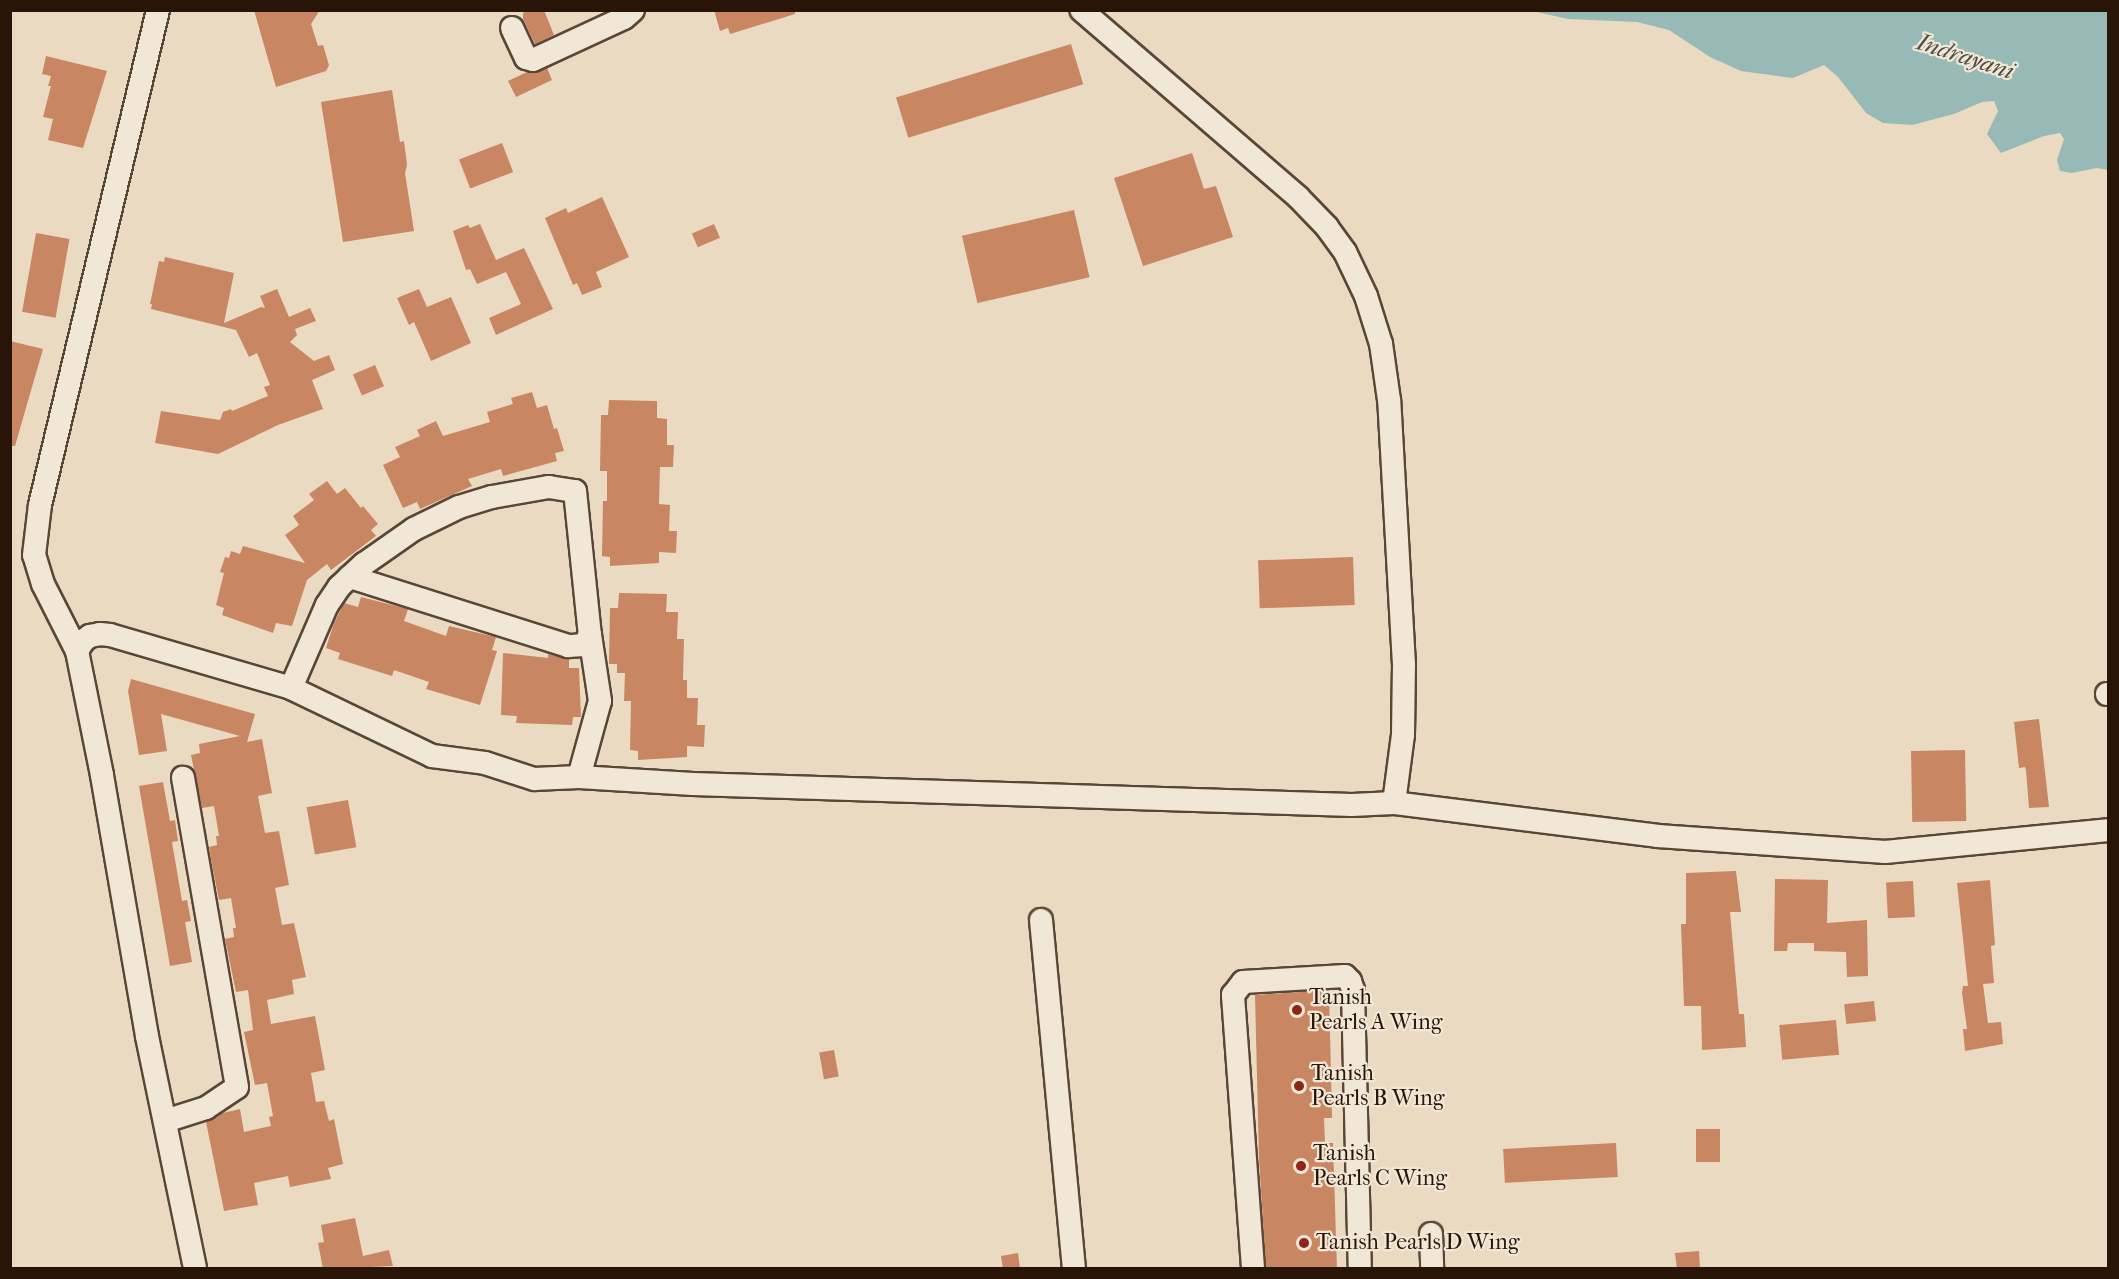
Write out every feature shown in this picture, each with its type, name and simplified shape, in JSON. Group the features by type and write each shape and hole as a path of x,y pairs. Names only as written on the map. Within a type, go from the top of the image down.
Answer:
{"street":[{"path":"158,10 40,505 34,555 43,584 77,651 165,1122 195,1269"},
{"path":"512,28 526,58 532,60 624,18 633,10"},
{"path":"1081,10 1298,197 1327,226 1346,252 1366,296 1381,344 1389,400 1393,458 1404,665 1403,735 1394,803"},
{"path":"291,688 327,605 339,586 414,529 459,507 522,491 565,488 575,491 590,635 600,701 579,777"},
{"path":"350,577 568,646 584,645 590,635"},
{"path":"77,651 90,636 110,635 291,688 432,756 485,763 534,779 579,777 705,785 1352,805 1394,803 1658,836 1885,852 2109,830"},
{"path":"165,1122 206,1108 237,1087 183,778"},
{"path":"1041,920 1074,1269"},
{"path":"1253,1269 1233,995 1243,982 1345,976 1350,981 1353,990 1360,1269"},
{"path":"1431,1234 1432,1269"}],"water":[{"name":"Indrayani","path":"1532,11 2108,11 2108,170 2097,168 2072,173 2060,171 2057,160 2064,139 2060,133 2044,136 2001,153 1987,134 1998,111 1994,101 1982,102 1954,114 1912,125 1883,123 1866,113 1838,77 1824,65 1793,78 1741,71 1710,57 1669,30 1637,22 1568,19"}],"building":[{"path":"254,10 320,10 311,24 318,46 323,45 329,65 326,71 276,87"},
{"path":"530,10 544,10 554,35 535,44 523,19 523,13"},
{"path":"714,10 795,10 795,14 730,34 728,28 720,31"},
{"path":"1071,44 1083,84 908,138 896,98"},
{"path":"46,56 107,71 83,148 48,140 53,119 43,117 51,86 48,86 51,76 42,74"},
{"path":"547,68 552,80 516,97 508,81 527,72 538,72"},
{"path":"392,90 400,142 404,141 407,165 405,173 414,231 343,242 321,102"},
{"path":"502,143 513,172 470,188 459,159"},
{"path":"1192,153 1204,189 1216,186 1233,237 1143,266 1114,178"},
{"path":"602,197 629,257 596,272 602,287 582,295 577,283 573,285 545,218 566,208 568,213"},
{"path":"1074,210 1090,277 977,303 962,236"},
{"path":"480,224 496,260 524,248 553,309 496,335 489,318 521,304 506,272 477,284 470,269 466,270 453,231 468,225 470,228"},
{"path":"714,224 720,238 698,247 692,233"},
{"path":"36,233 69,239 56,318 22,312"},
{"path":"165,257 234,273 224,323 261,307 265,308 260,296 277,289 289,317 310,308 316,321 295,329 297,335 290,342 314,361 329,355 335,370 312,380 323,409 278,425 218,454 155,443 161,411 220,420 223,412 231,409 232,411 268,396 264,387 270,385 257,353 249,357 236,330 151,309 152,304 150,304 159,261 164,262"},
{"path":"419,289 427,307 451,297 471,343 431,361 414,322 409,325 397,298"},
{"path":"10,341 43,349 15,446 10,446"},
{"path":"375,365 384,386 362,396 353,374"},
{"path":"532,392 537,408 547,405 554,429 557,428 564,451 555,453 557,461 503,476 501,469 468,479 472,486 420,509 417,502 403,508 383,465 400,457 395,447 420,436 417,430 436,421 443,436 490,422 487,412 513,404 511,398"},
{"path":"609,400 657,401 657,418 667,419 667,445 674,445 673,467 660,467 659,504 670,505 669,531 677,531 676,553 659,552 659,563 610,566 610,557 602,556 603,501 607,501 607,471 600,471 601,415 608,415"},
{"path":"327,481 337,494 345,488 361,508 363,506 378,524 371,530 376,536 331,570 327,564 307,580 292,626 276,623 273,633 222,615 224,608 216,605 224,573 220,572 225,557 229,558 231,551 240,554 243,546 305,563 285,535 299,525 293,516 314,500 309,494"},
{"path":"1353,557 1355,605 1260,608 1258,560"},
{"path":"619,593 667,594 666,612 678,612 677,639 684,639 683,680 687,680 687,698 698,698 697,725 705,725 704,747 687,746 687,757 638,760 638,751 630,750 631,701 624,701 625,673 617,673 617,664 609,664 610,608 618,608"},
{"path":"361,597 408,609 404,621 446,636 449,626 496,637 492,650 497,651 480,705 426,689 429,682 394,670 392,676 338,659 340,653 326,648 334,623 344,603 358,607"},
{"path":"503,653 548,658 548,654 569,659 569,668 579,668 581,717 573,717 572,725 516,723 517,716 501,715"},
{"path":"131,679 255,714 247,742 262,739 272,793 258,796 265,833 279,831 289,885 275,888 282,925 294,923 306,977 292,980 294,994 267,1000 271,1024 315,1016 325,1070 311,1073 316,1102 324,1101 329,1121 334,1119 343,1164 328,1168 331,1179 290,1187 288,1176 254,1183 258,1205 224,1211 206,1122 223,1113 240,1109 244,1132 271,1126 269,1117 273,1116 267,1083 255,1085 244,1032 253,1030 248,990 236,992 225,939 234,937 233,928 236,928 231,898 219,900 213,870 209,847 217,845 216,836 219,836 214,806 202,808 191,755 200,753 199,744 240,736 161,714 167,751 139,755 128,691"},
{"path":"2039,719 2049,807 2029,808 2026,770 2025,767 2019,768 2014,722"},
{"path":"1965,750 1966,821 1912,822 1911,751"},
{"path":"163,782 170,821 175,820 178,841 172,842 182,901 187,900 191,921 185,922 192,962 170,966 139,786"},
{"path":"348,800 356,847 315,855 307,807"},
{"path":"1736,871 1741,912 1730,912 1739,1014 1744,1014 1746,1047 1702,1050 1701,1006 1684,1006 1681,924 1686,924 1686,873"},
{"path":"1775,879 1828,880 1827,923 1867,920 1868,976 1847,977 1846,952 1814,951 1814,943 1788,943 1787,951 1774,951"},
{"path":"1990,880 1995,945 1991,946 1994,983 1983,984 1988,1023 2001,1022 2003,1044 1965,1051 1963,1029 1967,1029 1962,993 1963,986 1968,986 1957,883"},
{"path":"1913,881 1915,917 1888,918 1886,882"},
{"path":"1329,990 1332,1118 1324,1118 1325,1143 1333,1143 1337,1269 1266,1269 1259,1159 1255,995"},
{"path":"1874,1001 1876,1021 1846,1024 1844,1004"},
{"path":"1836,1020 1839,1055 1782,1060 1779,1025"},
{"path":"834,1050 839,1077 824,1079 819,1053"},
{"path":"1696,1129 1720,1129 1720,1162 1696,1162"},
{"path":"1616,1143 1618,1177 1505,1183 1503,1149"},
{"path":"355,1218 363,1256 389,1250 393,1266 323,1269 318,1243 324,1242 321,1225"},
{"path":"1699,1251 1700,1269 1677,1269 1675,1253"},
{"path":"1018,1253 1020,1269 1003,1269 1001,1256"}],"place":[{"name":"Tanish Pearls A Wing","path":"1297,1010"},
{"name":"Tanish Pearls B Wing","path":"1299,1086"},
{"name":"Tanish Pearls C Wing","path":"1301,1166"},
{"name":"Tanish Pearls D Wing","path":"1304,1243"}]}
